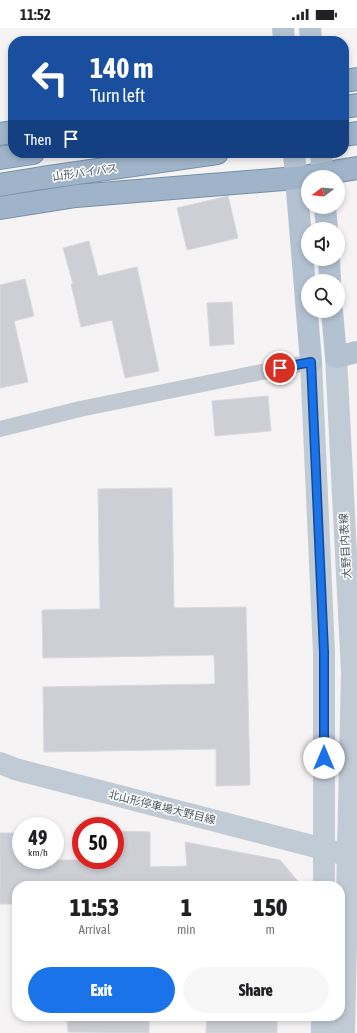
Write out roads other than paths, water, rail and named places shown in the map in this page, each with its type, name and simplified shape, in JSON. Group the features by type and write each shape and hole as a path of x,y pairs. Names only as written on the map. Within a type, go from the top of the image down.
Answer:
{"highway":[{"name":"山形バイパス","path":"0,185 182,158"},
{"path":"0,208 76,196 296,178 322,168 357,168"}],"main road":[{"path":"294,158 311,362 324,652 324,881"},
{"path":"333,318 336,357 357,352"},
{"name":"大野目内表線","path":"336,357 352,672 347,855"},
{"name":"北山形停車場大野目線","path":"0,763 15,769 347,855"},
{"path":"345,974 347,855"},
{"path":"322,1021 322,1033"},
{"path":"344,1021 344,1033"}],"street":[{"path":"0,428 80,409 311,362"}]}
